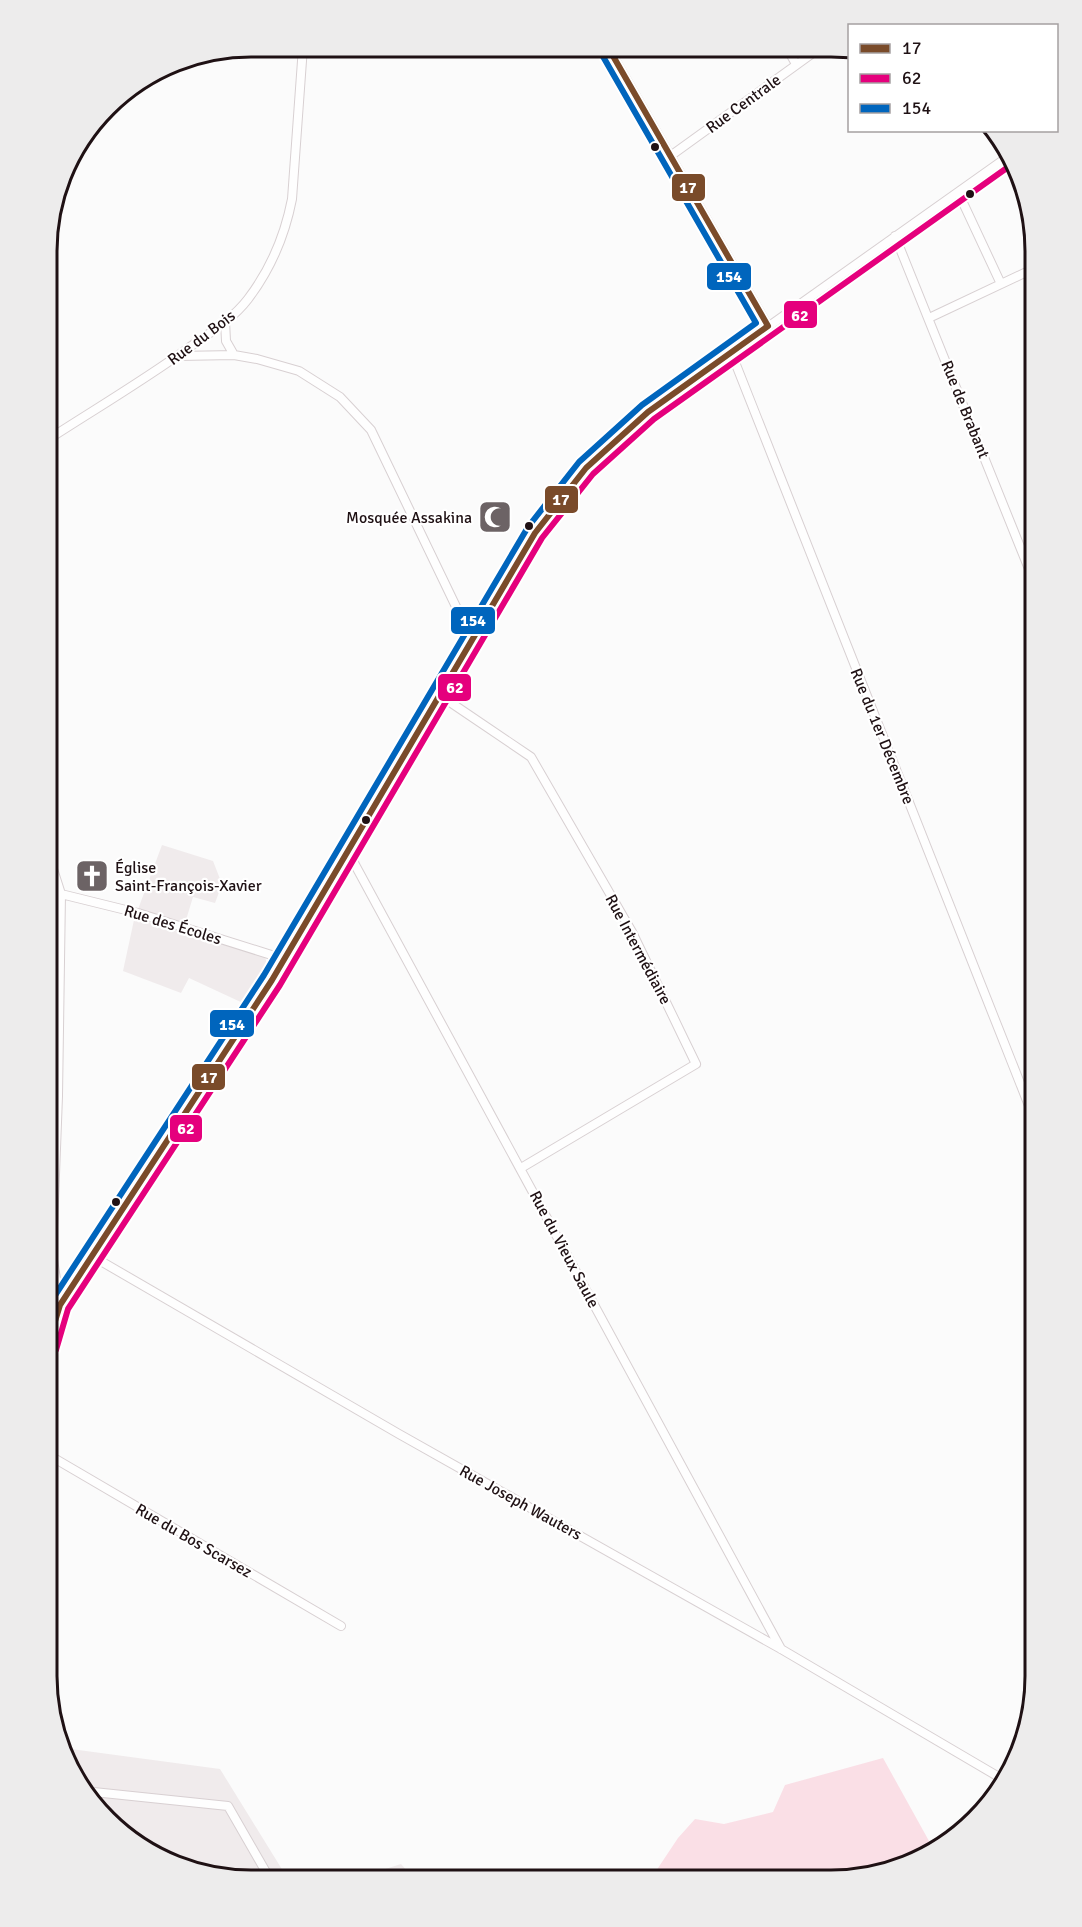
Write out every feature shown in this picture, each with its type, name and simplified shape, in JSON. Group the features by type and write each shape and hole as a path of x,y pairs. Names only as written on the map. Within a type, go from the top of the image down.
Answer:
{"street":[{"name":"Rue du Bois","path":"57,434 179,356 247,301 278,249 288,222 292,199 302,57"},
{"path":"613,57 768,326"},
{"path":"792,57 796,64"},
{"name":"Rue Centrale","path":"669,157 806,57"},
{"path":"57,1315 60,1305 284,959 438,694 536,533 586,468 648,412 1002,161"},
{"path":"958,192 1001,284"},
{"name":"Rue de Brabant","path":"895,236 1025,559"},
{"path":"929,318 1025,273"},
{"path":"225,321 226,340 234,355"},
{"name":"Rue du 1er Décembre","path":"731,352 1025,1096"},
{"path":"179,356 234,355 299,371 340,397 371,430 461,617 476,633"},
{"name":"Rue Intermédiaire","path":"438,694 531,757 632,932 696,1064 521,1168"},
{"name":"Rue du Vieux Saule","path":"347,850 781,1649"},
{"path":"57,879 61,894 57,1122"},
{"name":"Rue des Écoles","path":"61,894 138,913 284,959"},
{"name":"Rue Joseph Wauters","path":"92,1256 399,1434 781,1649 997,1776"},
{"path":"57,1286 60,1305"},
{"name":"Rue du Bos Scarsez","path":"57,1460 341,1626"},
{"path":"96,1792 228,1806 265,1870"}],"shaded area":[{"path":"162,845 213,861 222,884 215,903 193,897 182,933 265,956 268,970 245,1004 189,978 181,993 123,971 134,920"},
{"path":"71,1749 220,1769 282,1870 225,1868 200,1863 154,1844 133,1830 97,1794"},
{"path":"883,1758 930,1842 894,1860 857,1868 657,1870 678,1838 695,1819 724,1824 773,1812 785,1785"},
{"path":"401,1864 406,1870 382,1870"}],"transit line":[{"name":"154","path":"57,1292 264,975 528,527 579,462 642,405 756,323 603,57"},
{"name":"17","path":"614,57 768,326"},
{"name":"62","path":"57,1347 68,1309 280,985 542,538 593,474 654,419 1006,168"},
{"name":"17","path":"57,1315 60,1305 272,980 535,533 586,468 648,412 768,326"}],"place":[{"name":"Mosquée Assakina","path":"495,517"},
{"name":"Église Saint-François-Xavier","path":"92,876"}]}
